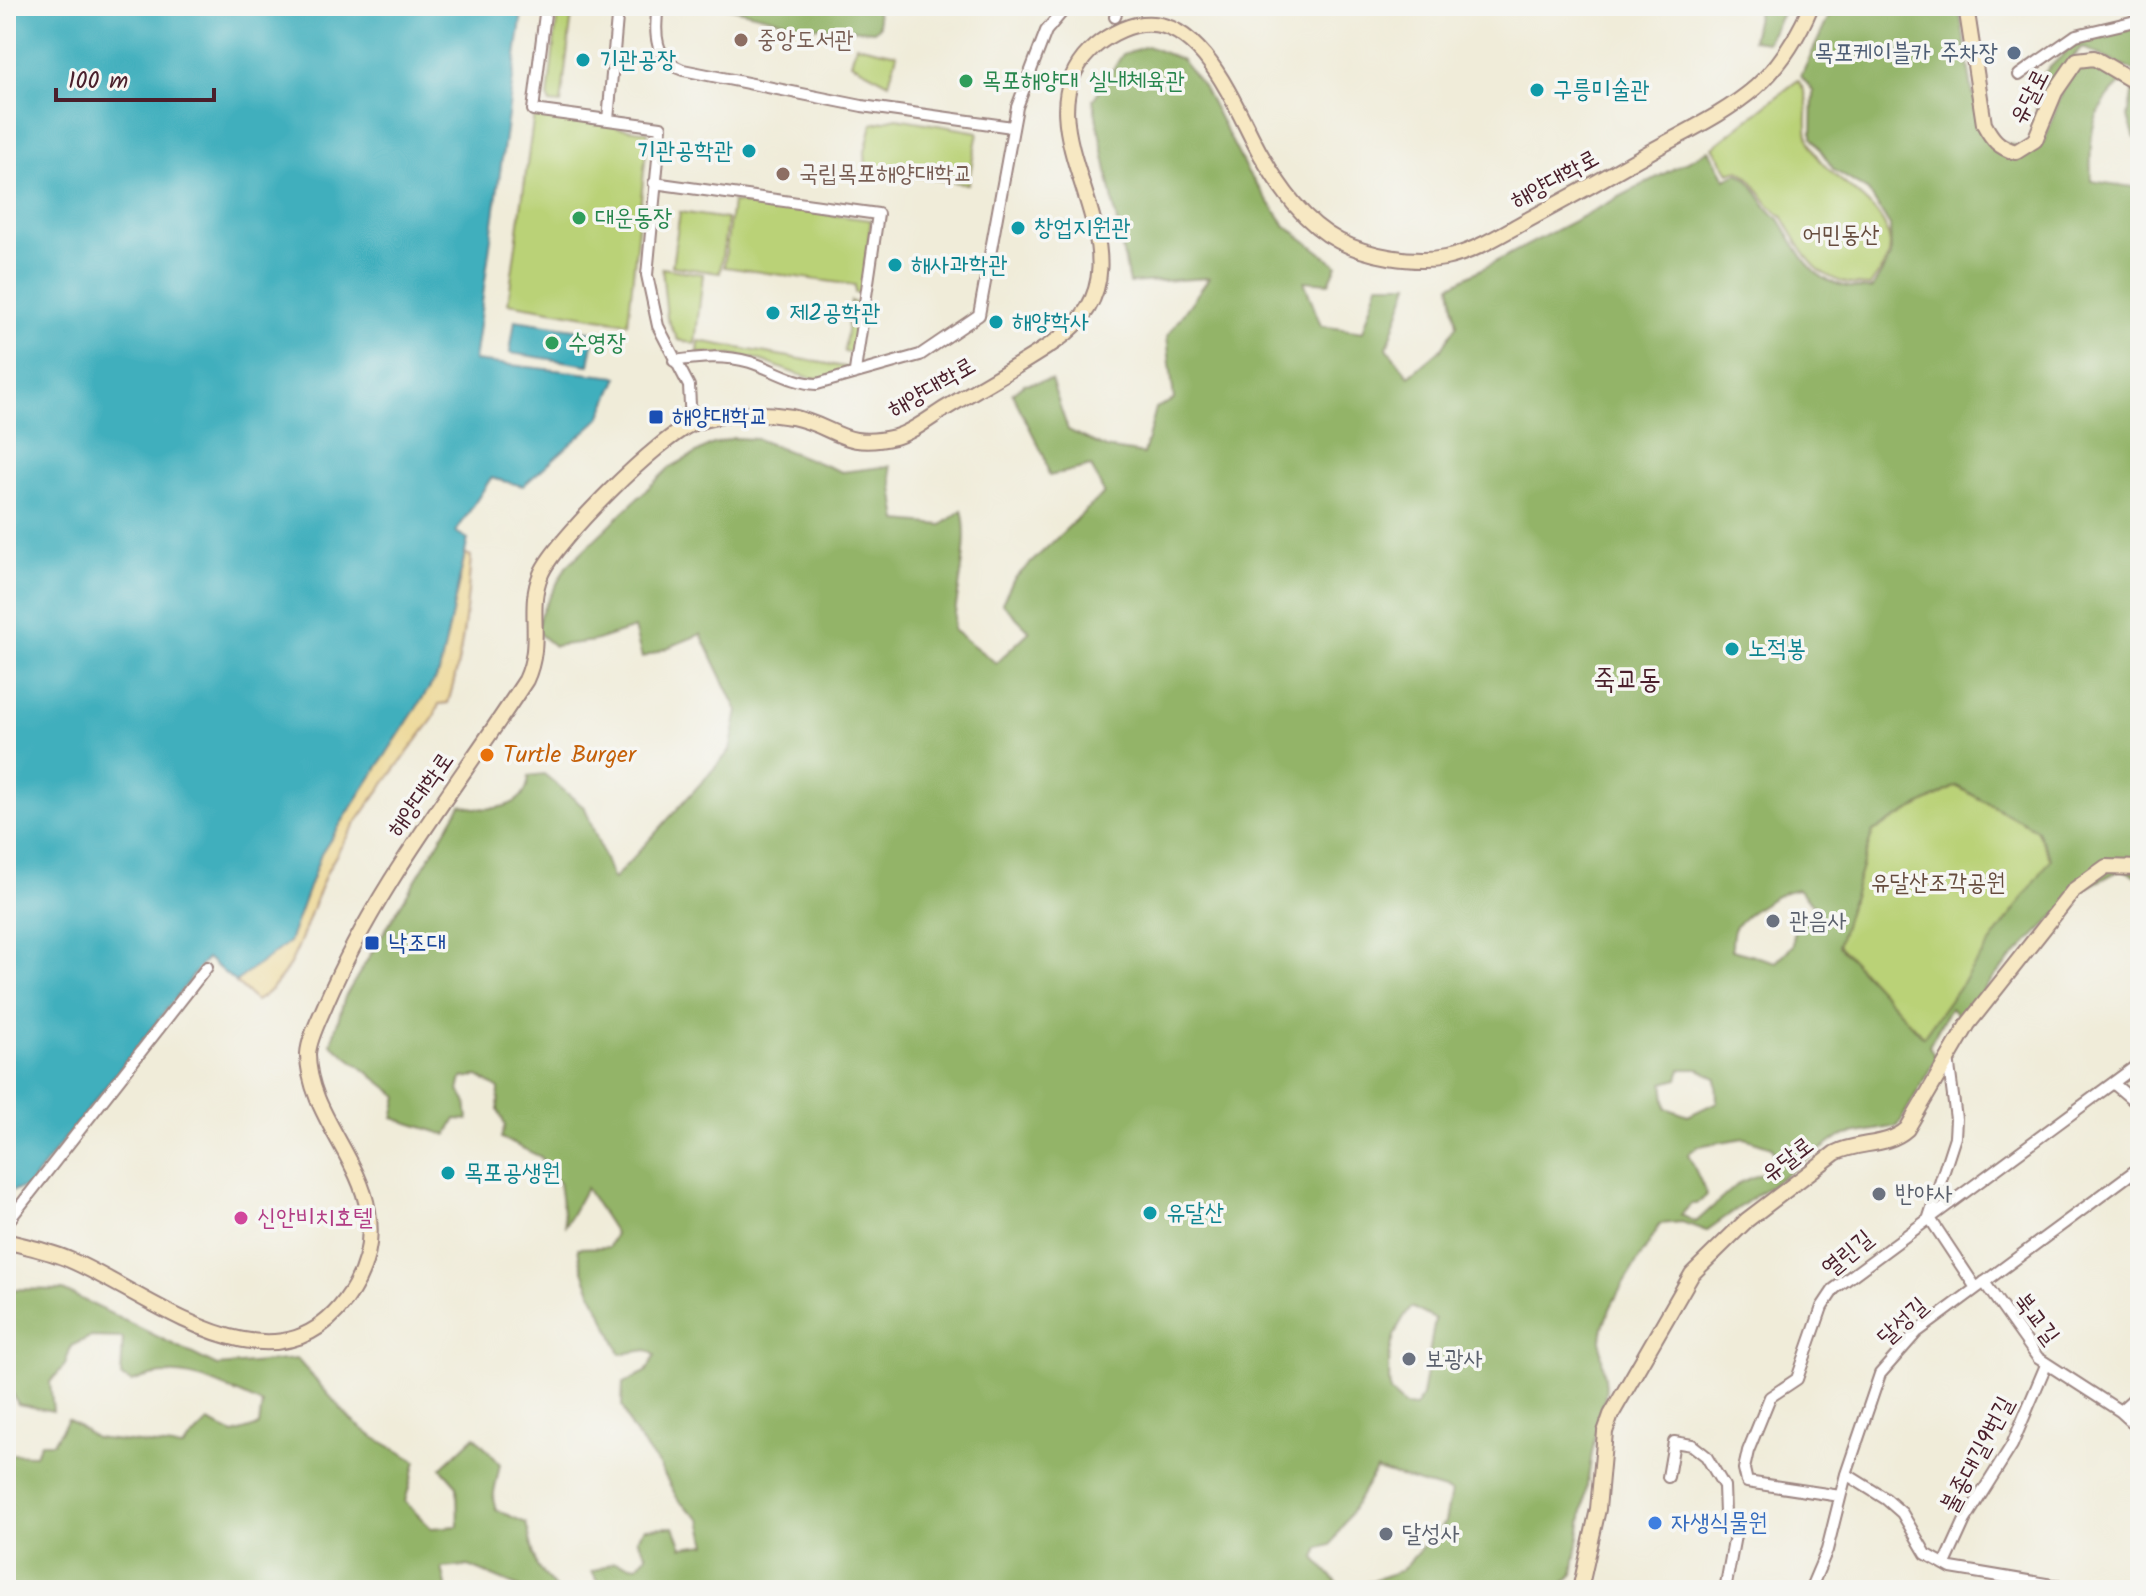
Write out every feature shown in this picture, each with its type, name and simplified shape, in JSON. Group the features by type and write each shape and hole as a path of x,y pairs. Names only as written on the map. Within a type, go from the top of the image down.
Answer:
{"street":[{"path":"546,6 533,110 661,127 647,275 658,326 689,386 691,423"},
{"path":"608,120 618,6"},
{"path":"658,6 655,29 660,52 668,62 683,70 862,106 1012,127"},
{"path":"674,361 713,356 750,362 801,383 832,381 855,371 924,354 979,315 1012,127 1046,31 1067,6"},
{"path":"1115,17 1118,6"},
{"name":"해양대학로","path":"6,1241 69,1259 208,1330 238,1340 269,1344 298,1338 333,1317 364,1271 368,1212 358,1174 313,1085 308,1052 318,1021 392,875 526,680 536,658 535,607 540,576 557,549 623,479 691,423 743,413 795,418 856,442 900,436 1071,328 1095,291 1100,253 1068,135 1065,106 1082,60 1103,40 1132,26 1164,25 1193,42 1212,65 1285,193 1313,226 1342,243 1398,258 1425,260 1453,255 1494,239 1732,105 1778,66 1811,6"},
{"name":"유달로","path":"1966,6 1984,124 1991,137 2004,149 2016,152 2035,140 2055,92 2083,57 2094,58 2140,85"},
{"path":"2019,75 2076,35 2140,20"},
{"path":"654,183 878,214 855,371"},
{"name":"유달로","path":"1580,1590 1598,1509 1605,1432 1611,1415 1692,1274 1747,1220 1835,1153 1850,1146 1894,1141 1907,1129 1968,1024 2074,890 2106,867 2140,868"},
{"path":"6,1224 207,967"},
{"path":"1929,1217 1955,1137 1956,1119 1948,1058"},
{"name":"열린길","path":"1840,1496 1747,1482 1744,1469 1770,1397 1797,1379 1822,1307 1834,1289 2140,1063"},
{"path":"2114,1084 2140,1106"},
{"name":"달성길","path":"1810,1590 1827,1550 1846,1474 1870,1399 1888,1361 1917,1332 2140,1167"},
{"name":"북교길","path":"1929,1217 2046,1365 2120,1411 2140,1429"},
{"name":"불종대길9번길","path":"1945,1564 1965,1520 2012,1445 2046,1365"},
{"path":"2120,1411 2140,1393"},
{"path":"1668,1477 1674,1442 1702,1451 1721,1479 1726,1493 1725,1514 1736,1530 1725,1590"},
{"path":"1846,1474 1894,1506 1926,1554 1945,1564 2082,1590"}],"green space":[{"path":"573,6 561,104 550,103 548,98 558,9"},
{"path":"721,6 876,6 879,26 874,31 805,26"},
{"path":"1759,6 1786,6 1767,42 1752,40"},
{"path":"1834,6 1959,6 1972,90 1986,138 2031,150 2044,142 2063,90 2080,66 2089,64 2140,92 2140,140 2135,138 2128,117 2133,89 2122,83 2103,104 2091,139 2091,181 2140,188 2140,878 2122,869 2081,890 2000,970 1968,1009 1958,1015 1950,1008 1929,1046 1936,1058 1898,1126 1840,1136 1706,1231 1682,1222 1660,1224 1619,1291 1602,1332 1605,1393 1598,1415 1573,1574 1557,1590 1346,1590 1402,1570 1445,1522 1451,1492 1376,1470 1331,1545 1319,1548 1315,1558 1344,1590 604,1590 592,1572 614,1562 637,1566 647,1555 637,1539 645,1528 674,1527 682,1547 707,1544 701,1520 679,1501 660,1467 631,1428 622,1405 623,1383 646,1372 655,1355 647,1350 620,1354 590,1289 578,1248 609,1247 615,1233 586,1188 565,1226 559,1183 548,1173 541,1157 501,1138 505,1125 498,1110 499,1089 478,1076 462,1078 459,1091 466,1101 468,1120 456,1119 447,1135 393,1118 398,1096 331,1044 345,997 461,805 482,808 504,806 521,796 527,788 529,776 544,774 585,808 613,880 730,751 738,711 701,634 642,658 634,628 594,641 554,646 537,632 540,615 566,567 669,468 711,445 733,438 757,439 842,472 890,466 898,521 942,525 962,510 964,553 953,630 996,663 1030,631 1002,603 1014,579 1104,493 1091,466 1049,476 1044,456 1012,393 1024,384 1051,380 1068,430 1106,448 1144,454 1156,408 1174,400 1167,336 1209,278 1129,283 1093,100 1123,54 1147,46 1181,59 1203,86 1247,171 1285,225 1337,265 1329,283 1304,281 1321,326 1363,332 1378,284 1409,284 1387,348 1409,376 1442,348 1457,325 1451,285 1709,150 1725,179 1739,173 1751,183 1814,270 1837,284 1872,289 1891,256 1890,226 1868,191 1834,170 1812,138 1813,91 1801,76","holes":["1956,786 2036,829 2051,859 1923,1037 1838,945 1873,831","1798,889 1814,905 1802,926 1794,929 1793,945 1776,962 1732,950 1733,932 1738,924 1763,904","1681,1069 1699,1069 1716,1078 1717,1102 1688,1116 1666,1108 1663,1083 1678,1079","1744,1138 1772,1147 1778,1167 1739,1183 1696,1222 1681,1215 1691,1204 1697,1204 1707,1195 1688,1154 1698,1146","1411,1307 1435,1319 1422,1396 1415,1407 1405,1406 1390,1392 1391,1346 1398,1327"]},
{"path":"2140,26 2140,74 2082,47 2052,79 2041,109 2036,109 2045,72 2072,46"},
{"path":"856,45 897,54 889,83 851,63"},
{"name":"어민동산","path":"1798,80 1806,96 1807,132 1816,155 1871,206 1889,236 1888,258 1870,286 1837,280 1815,266 1782,216 1770,206 1746,175 1739,170 1729,173 1713,147"},
{"name":"대운동장","path":"534,114 648,132 628,323 508,303"},
{"path":"897,118 978,132 968,184 866,169 865,152 872,124"},
{"path":"732,202 871,220 861,294 855,293 855,285 724,267"},
{"path":"680,212 727,219 720,273 672,266"},
{"path":"662,268 703,274 695,344 678,340 667,318"},
{"path":"851,301 860,306 854,354 844,352"},
{"path":"699,341 847,368 826,378 802,376 749,357 698,353"},
{"name":"유달산조각공원","path":"1956,786 2036,829 2051,860 1923,1037 1838,945 1873,831"},
{"path":"6,1289 63,1290 217,1366 297,1359 351,1420 416,1461 405,1502 431,1528 458,1526 457,1486 441,1468 475,1436 500,1464 493,1498 496,1510 526,1523 537,1567 557,1590 526,1590 469,1566 442,1568 447,1590 6,1590 6,1454 35,1455 41,1443 53,1443 68,1419 95,1438 182,1448 208,1422 234,1434 259,1426 262,1404 214,1383 183,1374 150,1376 132,1382 121,1377 123,1338 90,1337 71,1346 65,1365 50,1382 53,1411 18,1404 6,1380"}],"sand":[{"path":"465,554 471,556 466,612 448,703 439,704 433,719 354,826 322,882 284,974 256,1001 235,982 289,942 321,854 439,673"}],"water":[{"path":"6,6 523,6 474,361 618,377 600,418 523,486 491,478 456,532 468,539 439,673 321,854 289,942 235,982 207,958 27,1187 6,1192"},
{"name":"수영장","path":"515,320 595,332 589,365 510,353"}],"place":[{"name":"중앙도서관","path":"741,40"},
{"name":"목포케이블카 주차장","path":"2014,53"},
{"name":"기관공장","path":"583,60"},
{"name":"목포해양대 실내체육관","path":"966,81"},
{"name":"구릉미술관","path":"1537,90"},
{"name":"기관공학관","path":"749,151"},
{"name":"국립목포해양대학교","path":"783,174"},
{"name":"대운동장","path":"579,218"},
{"name":"창업지원관","path":"1018,228"},
{"name":"해사과학관","path":"895,265"},
{"name":"제2공학관","path":"773,313"},
{"name":"해양학사","path":"996,322"},
{"name":"수영장","path":"552,343"},
{"name":"해양대학교","path":"656,417"},
{"name":"노적봉","path":"1732,649"},
{"name":"Turtle Burger","path":"487,755"},
{"name":"관음사","path":"1773,921"},
{"name":"낙조대","path":"372,943"},
{"name":"목포공생원","path":"448,1173"},
{"name":"반야사","path":"1879,1194"},
{"name":"유달산","path":"1150,1213"},
{"name":"신안비치호텔","path":"241,1218"},
{"name":"보광사","path":"1409,1359"},
{"name":"자생식물원","path":"1655,1523"},
{"name":"달성사","path":"1386,1534"}],"district":[{"name":"죽교동","path":"1627,680"}]}
